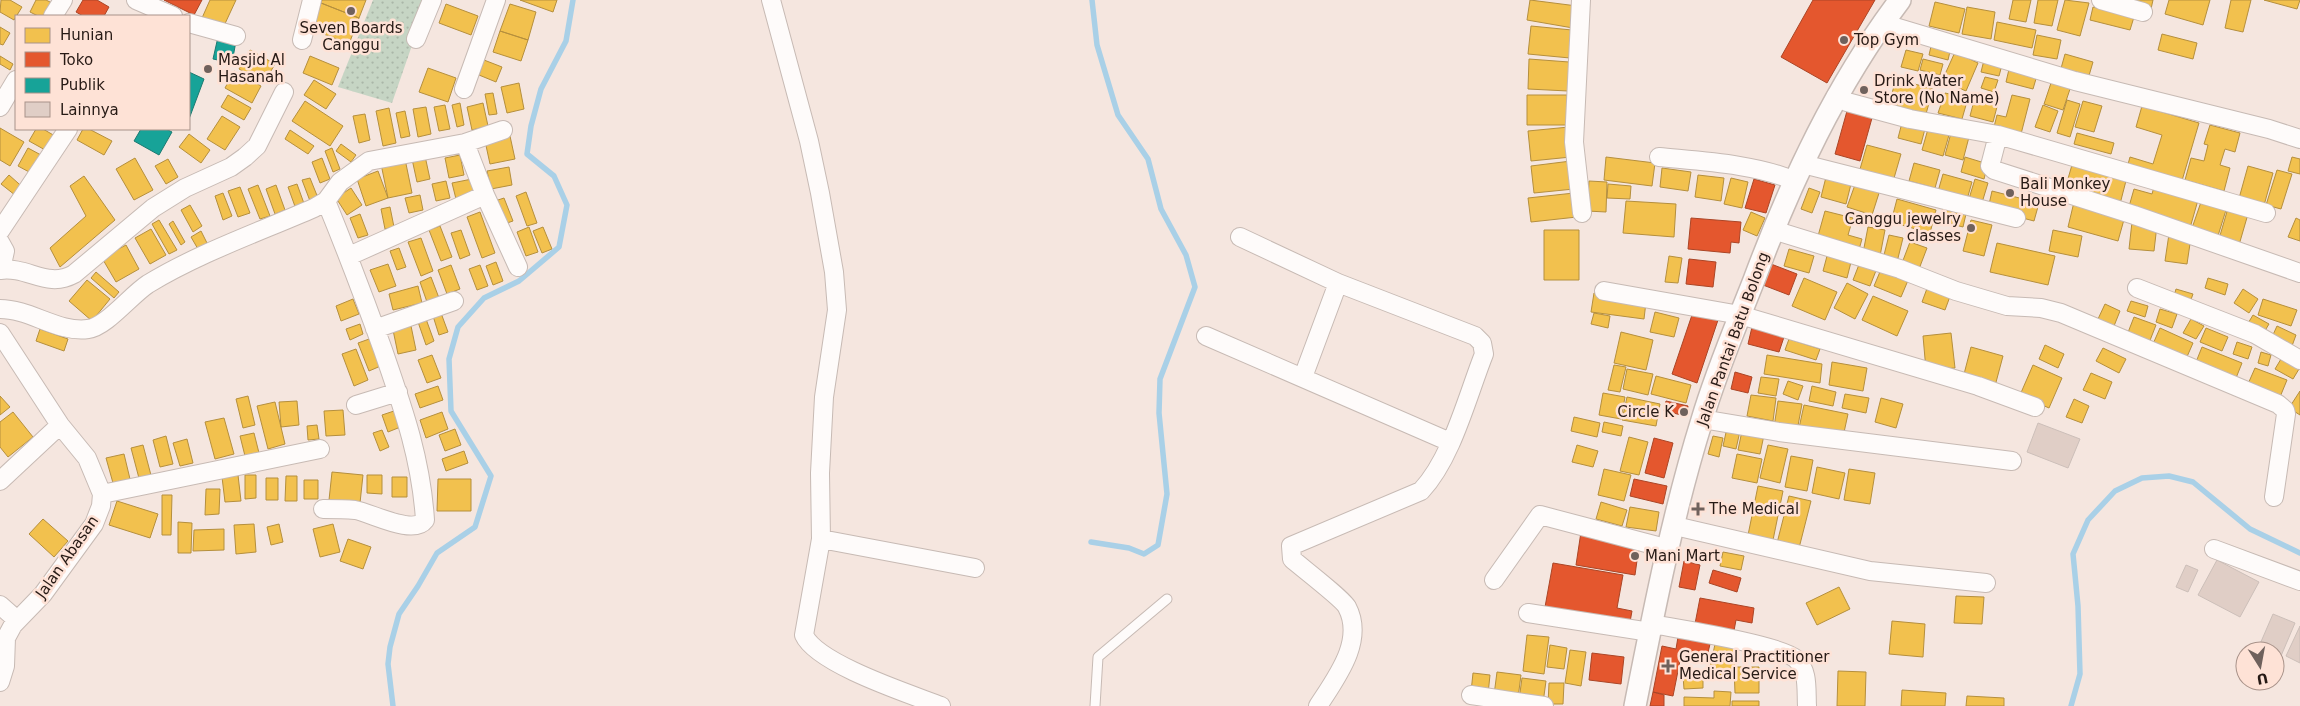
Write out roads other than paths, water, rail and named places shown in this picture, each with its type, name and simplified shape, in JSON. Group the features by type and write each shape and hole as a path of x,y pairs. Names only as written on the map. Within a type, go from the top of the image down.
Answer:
{"street":[{"path":"54,15 63,0"},
{"path":"302,40 312,0"},
{"path":"416,39 432,0"},
{"path":"464,89 496,0"},
{"path":"771,0 809,141 834,272 837,310 824,397 820,463 821,539 804,635 808,643 852,671 941,706"},
{"path":"1581,0 1574,142 1582,213"},
{"name":"Jalan Pantai Batu Bolong","path":"1635,706 1669,549 1702,419 1740,315 1798,172 1836,96 1882,23 1900,0"},
{"path":"2101,0 2143,12"},
{"path":"142,5 170,15"},
{"path":"190,23 236,36"},
{"path":"1882,23 2075,81 2269,129 2300,139"},
{"path":"0,107 15,82"},
{"path":"0,242 5,251 1,270 19,270 50,280 62,280 74,274 153,208 185,188 232,167 245,157 256,146 284,92"},
{"path":"1836,96 1847,102 1910,119 1998,135 2266,213"},
{"path":"0,231 67,130"},
{"path":"0,309 27,313 77,330 97,328 129,297 148,284 217,250 326,201 340,182 368,161 465,143 503,130"},
{"path":"1998,135 1990,159 1990,166 1994,170 2152,221 2300,273"},
{"path":"465,143 485,195 518,267"},
{"path":"1659,156 1729,165 1784,176 1798,172 2016,218"},
{"path":"349,256 485,195"},
{"path":"323,509 354,510 406,526 416,527 425,520 415,449 398,392 349,256 326,201"},
{"path":"1773,230 1900,269 1956,291 2007,306 2041,308 2061,313 2278,404 2285,410 2286,414 2274,497"},
{"path":"1240,237 1338,283 1475,336 1482,343 1484,354 1450,442 1432,480 1421,491 1291,546 1292,559 1347,606 1352,628 1347,660 1318,706"},
{"path":"1303,378 1338,283"},
{"path":"2137,288 2255,334 2300,360"},
{"path":"1604,291 1740,315 1978,386 2035,408"},
{"path":"375,329 454,301"},
{"path":"0,333 17,355 60,424 87,458 102,494 320,449"},
{"path":"1206,336 1450,442"},
{"path":"356,405 398,392"},
{"path":"1702,419 1779,432 2012,461"},
{"path":"0,481 60,424"},
{"name":"Jalan Abasan","path":"0,682 5,666 6,638 17,620 43,594 94,524 101,506 102,494"},
{"path":"1494,580 1540,515 1669,549"},
{"path":"1675,526 1870,571 1986,583"},
{"path":"821,539 975,568"},
{"path":"2214,549 2300,581"},
{"path":"0,605 17,620"},
{"path":"1528,613 1651,628 1777,649 1796,659 1806,675 1807,706"},
{"path":"1471,695 1544,706"}],"lane":[{"path":"1095,706 1098,656 1167,599"}],"waterway":[{"path":"393,706 388,664 390,647 399,614 437,553 475,527 491,476 451,411 449,359 458,327 484,298 519,281 559,247 567,205 554,176 527,154 531,126 541,89 566,41 573,0"},
{"path":"1091,542 1129,548 1144,554 1158,545 1167,494 1159,413 1160,379 1195,287 1186,255 1161,209 1148,159 1118,115 1097,45 1092,0"},
{"path":"2071,706 2080,674 2078,606 2073,554 2088,520 2115,491 2142,478 2169,476 2193,482 2250,529 2300,553"}],"place":[{"name":"Seven Boards Canggu","path":"351,11"},
{"name":"Top Gym","path":"1844,40"},
{"name":"Masjid Al Hasanah","path":"208,69"},
{"name":"Drink Water Store (No Name)","path":"1864,90"},
{"name":"Bali Monkey House","path":"2010,193"},
{"name":"Canggu jewelry classes","path":"1971,228"},
{"name":"Circle K","path":"1684,412"},
{"name":"The Medical","path":"1698,509"},
{"name":"Mani Mart","path":"1635,556"},
{"name":"General Practitioner Medical Service","path":"1668,666"}]}
